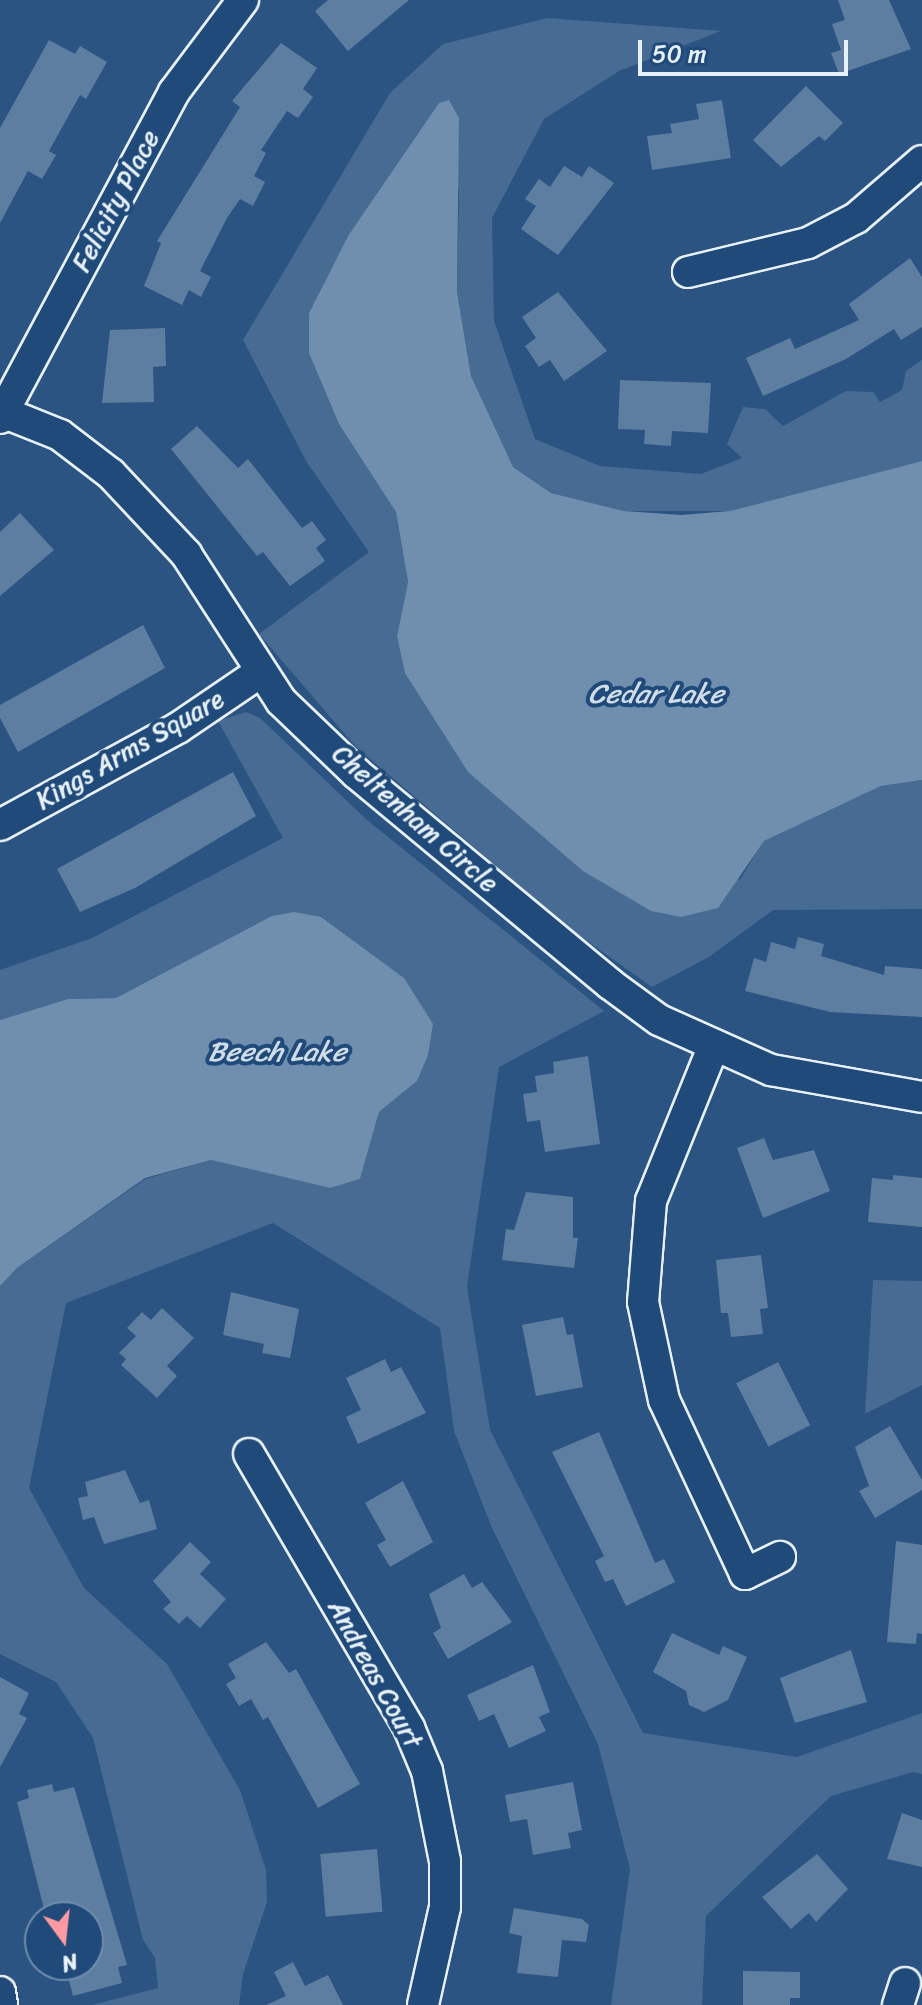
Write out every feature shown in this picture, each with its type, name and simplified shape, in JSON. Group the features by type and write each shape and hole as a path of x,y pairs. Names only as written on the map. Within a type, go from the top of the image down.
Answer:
{"street":[{"name":"Felicity Place","path":"1,414 174,92 243,0"},
{"path":"688,272 808,243 856,218 922,161"},
{"name":"Cheltenham Circle","path":"1,414 60,435 147,510 186,554 259,673 356,773 610,984 659,1020 771,1070 922,1097"},
{"name":"Kings Arms Square","path":"0,825 178,728 259,673"},
{"path":"714,1045 651,1201 643,1302 664,1400 745,1574 780,1557"},
{"name":"Andreas Court","path":"249,1454 409,1728 427,1771 443,1846 445,1907 423,2005"},
{"path":"0,1992 2,2005"}],"shaded area":[{"path":"547,18 721,31 619,71 544,119 492,218 494,321 535,439 600,466 701,474 742,458 727,444 743,407 765,409 783,426 846,391 873,392 880,402 902,390 906,371 922,360 922,461 730,511 624,511 551,493 513,467 492,427 471,376 457,292 459,190 391,179 348,236 309,313 373,470 396,512 408,582 397,636 740,880 763,841 881,786 922,780 922,909 773,910 709,957 652,987 569,928 356,747 259,634 369,552 306,461 243,340 390,93 443,44"},
{"path":"246,712 260,718 367,820 604,1011 499,1067 467,1287 490,1430 643,1733 797,1757 922,1713 922,1774 913,1772 831,1796 706,1916 702,2005 611,2005 630,1869 598,1744 492,1528 454,1431 440,1328 273,1223 66,1303 29,1488 84,1588 167,1664 240,1790 266,1870 267,1902 243,1974 239,2005 92,2005 158,1988 155,1958 143,1940 93,1738 56,1682 0,1654 0,1286 17,1268 145,1179 211,1160 330,1188 360,1179 379,1112 417,1081 404,978 365,952 194,961 116,998 68,999 0,1020 0,970 92,938 283,838 218,721"},
{"path":"873,1280 922,1281 922,1385 865,1414"}],"water":[{"name":"Cedar Lake","path":"449,100 459,118 457,292 471,376 513,467 551,493 624,511 681,515 730,511 922,461 922,780 881,786 764,841 718,908 681,917 651,911 583,871 468,772 405,673 397,636 408,582 396,512 339,424 309,353 309,313 348,236 439,103"},
{"name":"Beech Lake","path":"294,912 321,917 404,978 433,1024 428,1055 417,1081 379,1112 360,1179 330,1188 211,1160 145,1178 17,1268 0,1286 0,1020 68,999 116,998 272,916"}],"building":[{"path":"328,0 409,0 348,51 315,11"},
{"path":"838,0 889,0 911,49 839,74 831,53 841,50 832,24 845,20"},
{"path":"49,40 75,54 80,46 107,62 86,99 80,95 49,151 56,155 42,179 28,171 0,223 0,128"},
{"path":"281,43 317,68 303,89 313,97 298,118 287,111 261,150 266,153 254,176 265,182 253,206 240,199 200,271 211,277 201,297 189,290 182,305 144,286 161,243 157,241 240,107 232,101"},
{"path":"806,86 843,123 825,141 819,136 781,167 753,140"},
{"path":"722,100 731,158 652,170 647,136 672,133 670,124 699,119 696,104"},
{"path":"564,166 582,177 589,166 614,183 558,255 521,229 536,206 525,199 539,179 550,187"},
{"path":"910,258 922,277 922,327 901,340 894,329 846,359 763,396 746,358 790,338 795,349 859,320 849,304"},
{"path":"558,292 607,351 564,381 550,360 539,367 525,346 536,338 522,317"},
{"path":"165,328 166,366 153,367 154,402 102,403 110,330"},
{"path":"620,380 711,383 708,433 672,431 671,446 644,444 645,430 618,429"},
{"path":"197,426 238,468 248,459 302,528 312,521 326,540 316,548 325,561 290,586 263,552 257,556 171,449"},
{"path":"20,513 54,550 0,596 0,532"},
{"path":"143,625 165,668 18,752 0,718 0,705"},
{"path":"233,772 256,816 135,888 80,912 57,869"},
{"path":"798,937 824,944 821,956 884,975 885,966 922,969 922,1017 830,1012 745,991 754,958 766,962 771,942 795,949"},
{"path":"588,1056 600,1144 545,1152 540,1120 527,1122 523,1094 537,1092 535,1076 554,1073 553,1062"},
{"path":"764,1138 773,1160 814,1150 830,1191 763,1218 737,1148"},
{"path":"893,1175 922,1178 922,1227 868,1222 872,1178 893,1180"},
{"path":"526,1192 573,1197 573,1238 578,1238 574,1268 502,1260 506,1229 514,1230"},
{"path":"761,1255 768,1308 760,1309 763,1334 731,1337 728,1313 721,1313 716,1260"},
{"path":"231,1292 299,1309 290,1358 262,1353 264,1344 223,1335"},
{"path":"162,1308 194,1338 167,1366 177,1376 157,1398 121,1365 126,1359 119,1353 136,1336 127,1328 142,1312 151,1320"},
{"path":"563,1317 567,1335 573,1334 583,1387 536,1396 522,1325"},
{"path":"385,1359 391,1372 401,1367 426,1413 358,1444 346,1417 361,1410 346,1378"},
{"path":"778,1362 810,1425 768,1447 736,1383"},
{"path":"890,1426 922,1480 922,1490 875,1518 859,1491 869,1486 855,1447"},
{"path":"599,1432 655,1563 664,1559 675,1582 626,1606 613,1579 605,1582 595,1561 604,1556 552,1452"},
{"path":"125,1470 140,1503 149,1500 157,1529 104,1544 94,1517 83,1520 78,1498 88,1496 85,1482"},
{"path":"403,1481 433,1542 390,1567 377,1545 386,1540 365,1503"},
{"path":"896,1541 922,1545 922,1634 917,1633 916,1644 887,1642"},
{"path":"190,1542 211,1562 200,1574 226,1599 200,1628 187,1616 179,1624 163,1609 171,1602 153,1581"},
{"path":"464,1574 472,1588 482,1582 512,1622 448,1659 433,1633 441,1628 429,1594"},
{"path":"672,1633 719,1655 723,1646 747,1657 728,1700 704,1712 689,1705 686,1691 653,1672"},
{"path":"266,1642 289,1673 296,1669 360,1784 318,1808 268,1717 263,1720 251,1699 239,1706 226,1684 236,1678 228,1664"},
{"path":"851,1650 867,1702 795,1723 780,1678"},
{"path":"533,1665 550,1712 539,1717 546,1731 509,1748 494,1714 479,1721 467,1695"},
{"path":"0,1677 29,1693 19,1714 27,1718 0,1767"},
{"path":"573,1782 582,1830 568,1833 571,1848 533,1855 527,1819 510,1822 505,1795"},
{"path":"52,1784 54,1792 74,1787 127,1965 118,1967 122,1983 73,1996 69,1981 104,1981 104,1901 42,1901 17,1802 29,1798 27,1790"},
{"path":"902,1813 922,1820 922,1867 887,1859"},
{"path":"377,1849 382,1912 326,1917 320,1854"},
{"path":"817,1854 848,1889 816,1922 809,1913 791,1929 762,1897"},
{"path":"514,1908 582,1919 589,1925 586,1942 562,1940 558,1977 517,1973 522,1936 509,1933"},
{"path":"293,1962 305,1986 328,1975 343,2005 266,2005 286,1996 274,1972"},
{"path":"743,1971 800,1972 800,1998 790,1998 790,2005 743,2005"}]}
